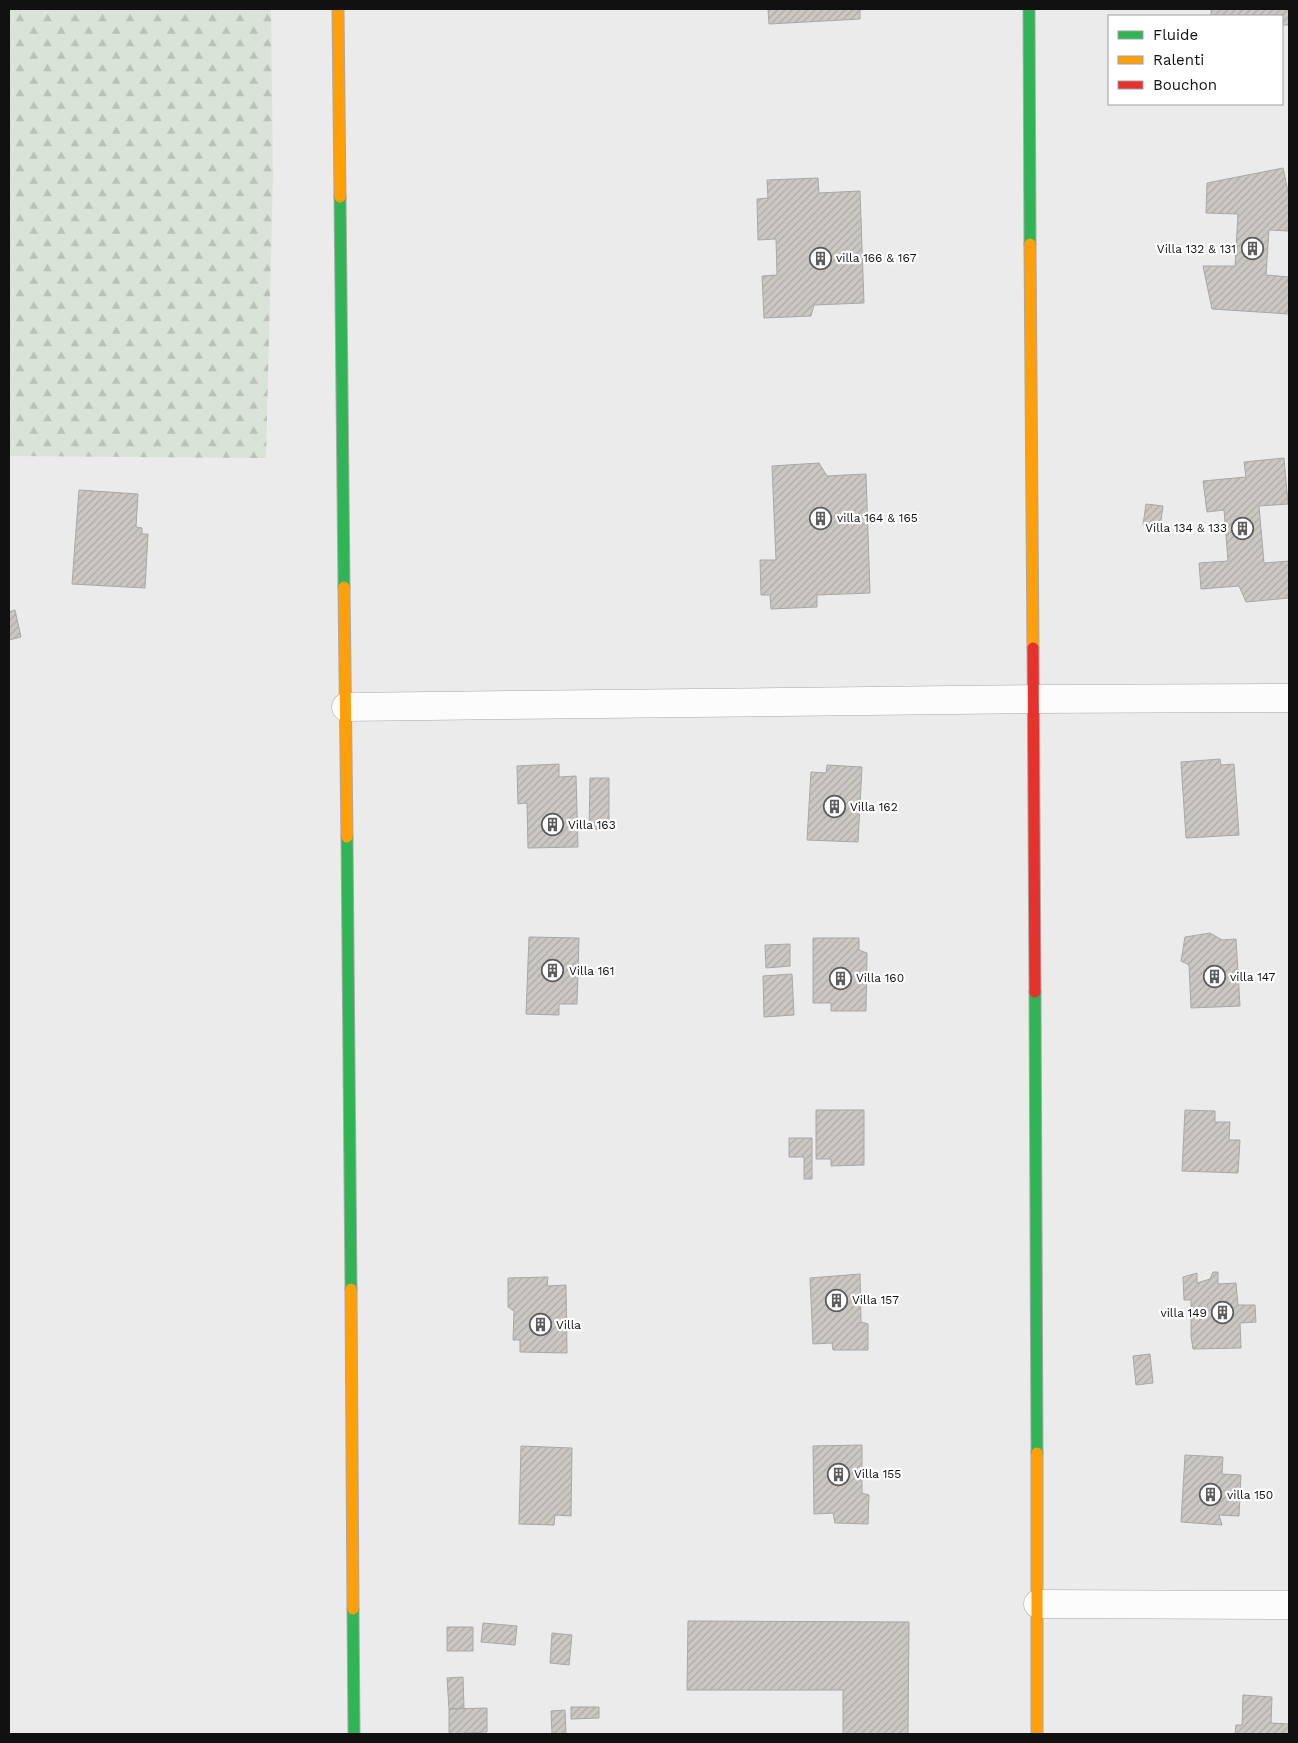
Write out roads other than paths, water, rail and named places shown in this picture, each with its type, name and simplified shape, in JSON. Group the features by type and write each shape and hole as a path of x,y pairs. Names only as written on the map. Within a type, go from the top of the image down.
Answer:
{"street":[{"path":"338,9 346,707 354,1734"},
{"path":"1030,9 1038,1604 1037,1734"},
{"path":"346,707 1289,698"},
{"path":"1038,1604 1289,1605"}],"place":[{"name":"Villa 132 & 131","path":"1252,249"},
{"name":"villa 166 & 167","path":"820,258"},
{"name":"villa 164 & 165","path":"821,518"},
{"name":"Villa 134 & 133","path":"1243,528"},
{"name":"Villa 162","path":"834,807"},
{"name":"Villa 163","path":"552,825"},
{"name":"Villa 161","path":"553,971"},
{"name":"villa 147","path":"1214,977"},
{"name":"Villa 160","path":"840,978"},
{"name":"Villa 157","path":"836,1300"},
{"name":"villa 149","path":"1223,1313"},
{"name":"Villa","path":"540,1325"},
{"name":"Villa 155","path":"838,1474"},
{"name":"villa 150","path":"1211,1495"}]}
